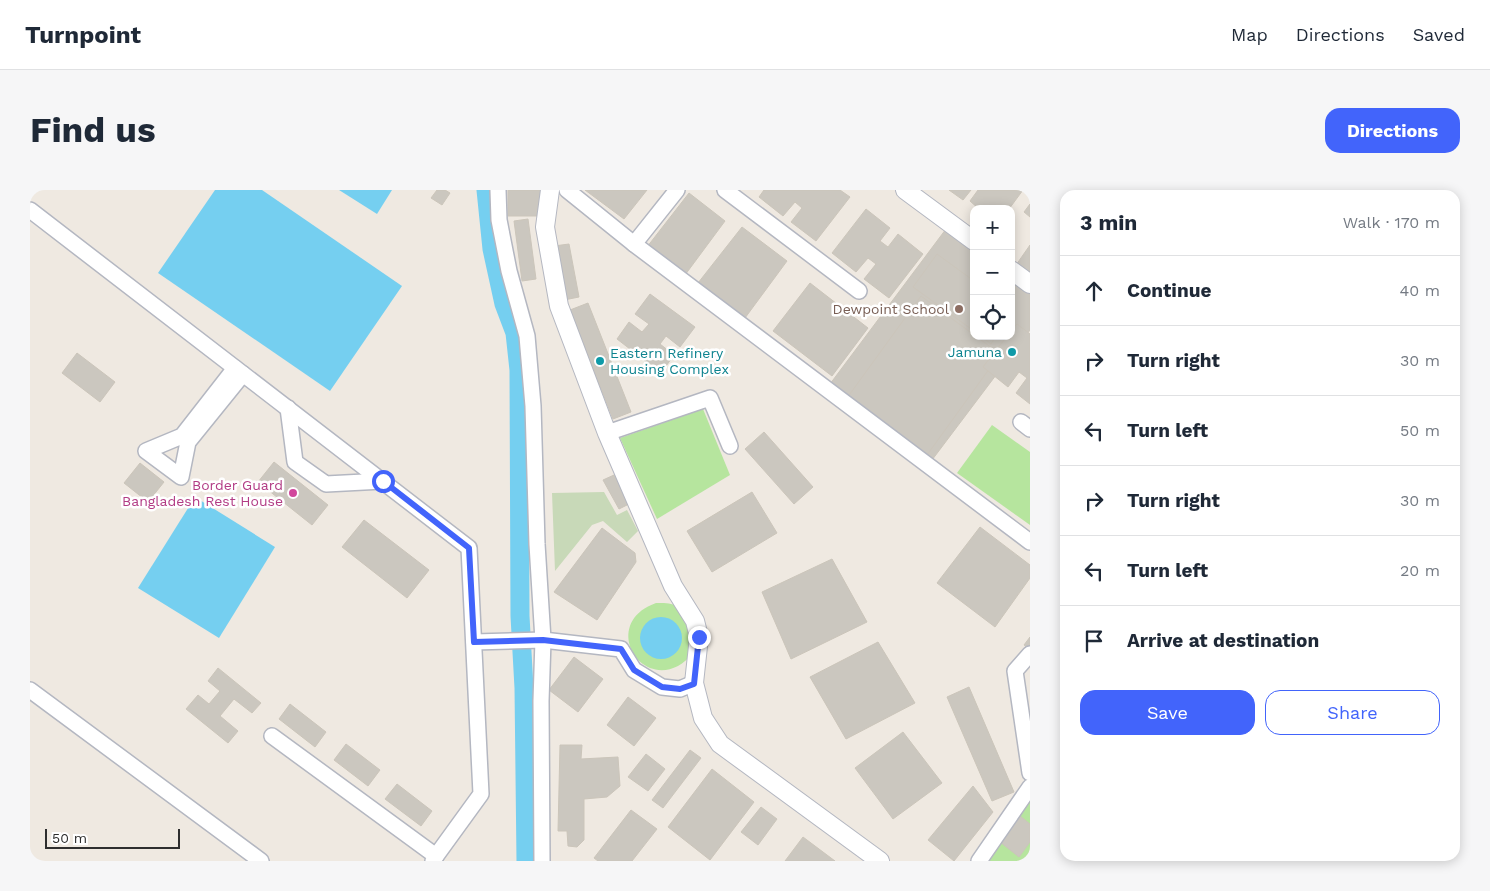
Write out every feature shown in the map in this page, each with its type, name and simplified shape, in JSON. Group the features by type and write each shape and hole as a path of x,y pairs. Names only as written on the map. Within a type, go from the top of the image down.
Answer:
{"street":[{"path":"498,190 498,220 509,271 527,336 533,406 537,544 543,640 541,702 542,861"},
{"path":"550,190 546,227 560,306 608,433 673,586 695,621 699,637 694,684 703,718 720,744 880,861"},
{"path":"567,190 634,244 1030,542"},
{"path":"634,244 677,190"},
{"path":"725,190 859,291"},
{"path":"905,190 970,238"},
{"path":"30,210 469,548 481,794 435,858 272,736"},
{"path":"1015,273 1030,284"},
{"path":"239,371 188,442 181,477 146,451 182,436 239,371"},
{"path":"608,433 710,398 730,446"},
{"path":"288,408 295,462 326,484 383,481"},
{"path":"474,642 543,640 621,649 634,670 662,687 680,689 694,684"},
{"path":"1030,654 1015,671 1030,774"},
{"path":"30,690 261,861"},
{"path":"979,861 1030,787"}],"green space":[{"path":"703,409 730,475 657,519 620,438"},
{"path":"992,425 1030,452 1030,525 957,473"},
{"path":"604,492 617,515 627,510 638,531 627,542 603,521 592,525 555,571 552,493"},
{"path":"656,603 669,603 677,606 693,621 692,645 689,656 678,666 663,670 650,668 639,660 631,650 628,637 631,624 640,612"},
{"path":"1030,791 1030,861 982,861"}],"water":[{"path":"215,190 262,190 402,286 330,391 158,273"},
{"path":"339,190 392,190 377,214"},
{"path":"195,497 275,547 219,638 138,588"},
{"path":"665,617 673,620 679,626 682,638 679,650 673,656 657,659 649,656 643,650 640,634 643,626 649,620"}],"building":[{"path":"437,190 445,190 450,193 442,205 431,198"},
{"path":"508,190 542,190 539,216 508,216"},
{"path":"585,190 647,190 624,219"},
{"path":"764,190 840,190 850,197 816,241 791,222 802,208 795,202 783,216 759,197"},
{"path":"949,190 971,190 963,200"},
{"path":"978,190 1023,190 1012,205 974,205 970,201"},
{"path":"689,193 725,221 685,275 647,247"},
{"path":"1030,204 1030,217 1024,212"},
{"path":"866,209 890,228 880,241 888,247 898,234 923,254 889,298 864,279 876,264 868,258 856,272 832,253"},
{"path":"528,219 536,279 522,281 514,221"},
{"path":"742,227 787,261 745,318 698,283"},
{"path":"946,229 970,247 970,340 1015,340 1015,281 1030,292 1030,330 932,460 830,384"},
{"path":"569,244 579,297 564,300 554,246"},
{"path":"1030,245 1030,280 1015,269"},
{"name":"Dewpoint School","path":"937,254 970,278 970,328 913,287"},
{"path":"810,283 868,328 832,376 773,331"},
{"path":"650,294 695,327 680,347 666,336 660,344 674,355 661,373 617,339 629,322 642,332 649,324 635,314"},
{"name":"Dewpoint School","path":"921,296 970,332 970,340 981,340 1000,354 927,455 847,398"},
{"name":"Eastern Refinery Housing Complex","path":"588,303 631,412 613,419 570,310"},
{"name":"Jamuna","path":"1017,324 1030,334 1030,404 1016,393 1027,378 1019,372 1008,387 983,367 1004,340 1015,340 1015,326"},
{"path":"77,353 115,382 100,402 62,373"},
{"path":"764,432 813,487 794,504 745,449"},
{"name":"Border Guard Bangladesh Rest House","path":"274,462 328,505 312,525 258,482"},
{"path":"140,463 164,482 148,502 124,483"},
{"path":"614,475 629,504 619,509 603,480"},
{"path":"752,492 777,533 712,572 687,531"},
{"path":"364,520 429,570 407,598 342,547"},
{"path":"980,527 1030,565 1030,578 995,627 937,583"},
{"path":"602,528 635,553 636,562 597,620 554,592"},
{"path":"832,559 867,622 791,659 762,592"},
{"path":"1030,637 1030,649 1024,645"},
{"path":"878,642 915,703 846,739 810,677"},
{"path":"574,657 603,679 578,712 549,690"},
{"path":"218,668 261,703 252,713 234,699 220,716 238,731 228,743 186,709 198,695 209,704 220,691 208,681"},
{"path":"969,687 1014,792 992,801 947,697"},
{"path":"628,697 656,718 634,746 607,725"},
{"path":"290,704 326,732 315,747 279,719"},
{"path":"903,732 942,783 893,819 855,768"},
{"path":"346,744 380,770 368,786 334,760"},
{"path":"560,745 582,745 581,759 618,757 620,786 607,797 584,799 584,840 577,847 568,846 567,831 558,831"},
{"path":"690,750 701,758 663,808 652,800"},
{"path":"646,754 665,769 648,791 628,777"},
{"path":"712,769 754,802 710,860 668,827"},
{"path":"397,784 432,811 421,826 385,799"},
{"path":"973,786 993,812 954,861 928,840"},
{"path":"761,807 777,819 758,845 741,832"},
{"path":"631,810 657,829 632,861 598,861 594,858"},
{"path":"1020,816 1030,824 1030,842 1019,857 1000,842"},
{"path":"803,837 835,861 785,861"}],"waterway":[{"path":"486,190 492,249 504,304 515,333 519,370 520,616 524,688 526,861"}],"place":[{"name":"Dewpoint School","path":"959,309"},
{"name":"Jamuna","path":"1012,352"},
{"name":"Eastern Refinery Housing Complex","path":"600,361"},
{"name":"Border Guard Bangladesh Rest House","path":"293,493"}],"route":[{"path":"383,481 469,548 474,642 543,640 621,649 634,670 662,687 680,689 694,684 699,637"}]}
